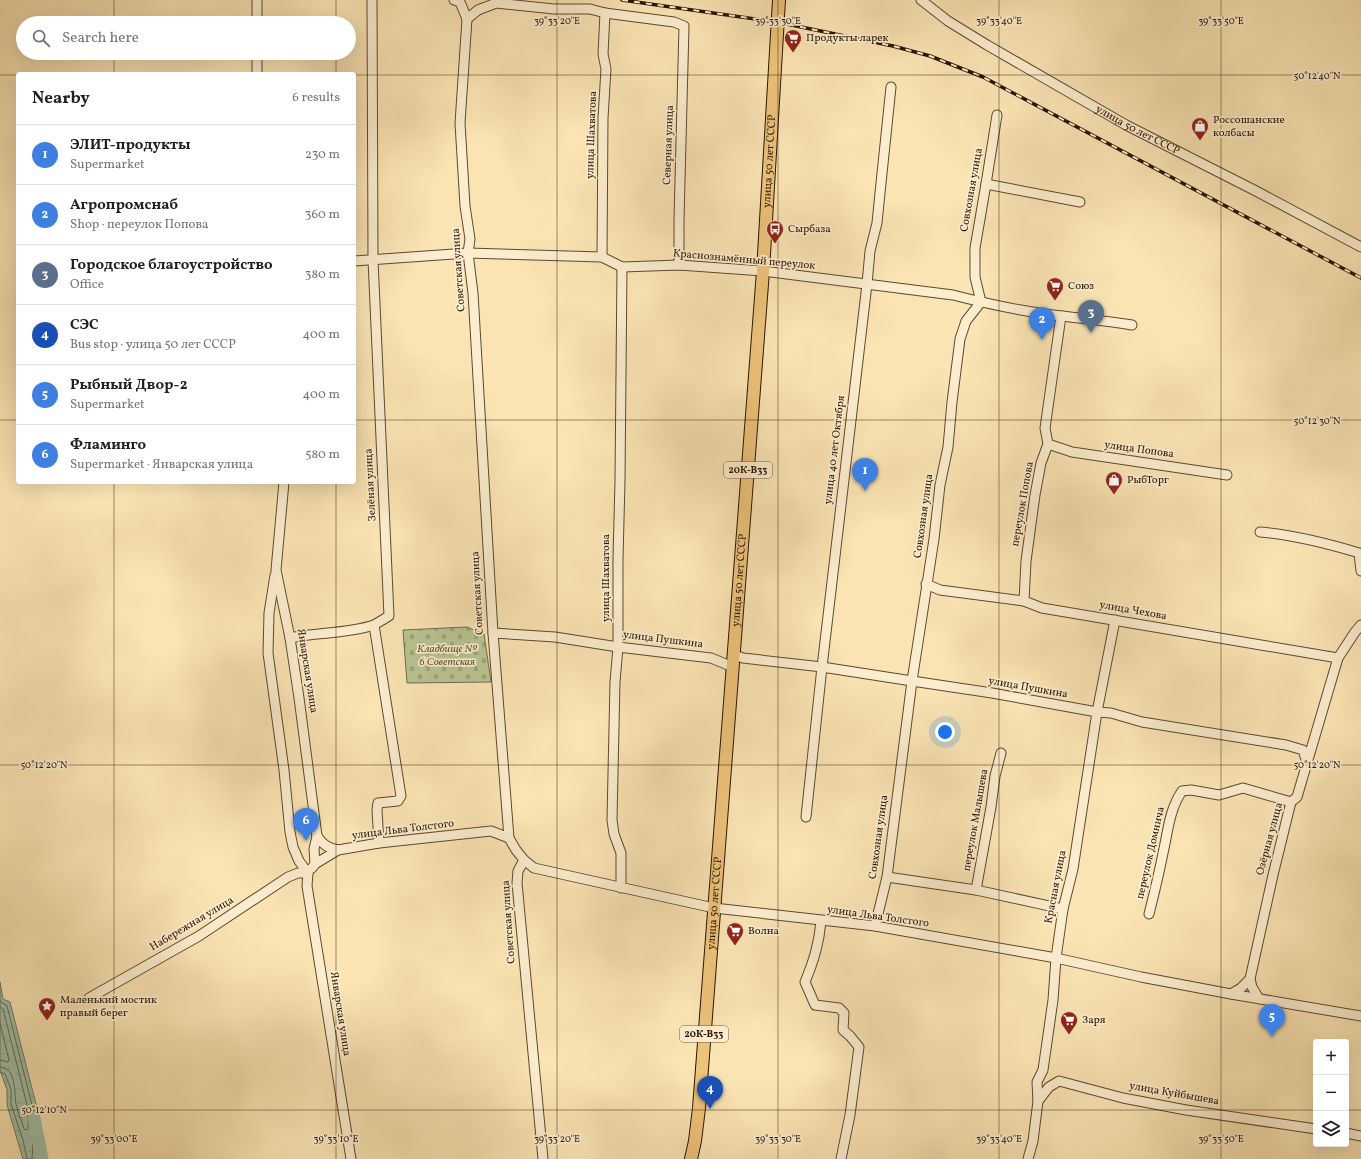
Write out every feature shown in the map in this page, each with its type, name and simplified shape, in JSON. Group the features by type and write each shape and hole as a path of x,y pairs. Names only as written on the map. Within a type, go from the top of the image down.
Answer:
{"main road":[{"name":"улица 50 лет СССР","path":"691,1159 699,1108 734,655 763,271 779,0"}],"street":[{"path":"257,0 257,16"},
{"name":"Зелёная улица","path":"372,0 373,260 389,616 374,625"},
{"path":"454,0 460,2 467,19 478,10 496,3 554,10 590,9 605,13"},
{"name":"улица 50 лет СССР","path":"921,0 948,21 981,41 1126,124 1361,247"},
{"name":"Северная улица","path":"605,13 674,22 684,26 679,265"},
{"name":"улица Шахватова","path":"602,257 603,118 606,69 603,54 605,13"},
{"name":"Советская улица","path":"467,19 460,123 465,206 470,239 468,253 473,293 492,633 509,838 524,860 518,871 517,883 543,1159"},
{"path":"257,60 257,72"},
{"name":"улица 40 лет Октября","path":"806,817 870,251 876,222 881,183 891,87"},
{"name":"Совхозная улица","path":"875,926 887,877 912,680 934,539 940,485 948,447 960,339 966,321 981,302 975,277 974,248 986,184 996,115"},
{"path":"986,184 1080,202"},
{"name":"Краснознамённый переулок","path":"356,261 468,253 602,257 622,267 679,265 763,271 953,295 981,302 1061,316 1132,325"},
{"name":"улица Шахватова","path":"621,888 621,853 614,834 612,820 615,682 618,647 622,267"},
{"name":"переулок Попова","path":"1024,601 1026,561 1035,495 1041,463 1048,444 1045,428 1061,316"},
{"name":"улица Попова","path":"1048,444 1072,452 1227,475"},
{"name":"Январская улица","path":"284,484 276,570 290,638 299,698 317,836 314,849 315,864"},
{"path":"1260,532 1283,534 1360,549 1361,571"},
{"path":"276,570 269,613 268,653 284,770 290,832 293,847 299,861 308,874"},
{"name":"улица Чехова","path":"926,584 940,590 1024,601 1042,608 1338,658"},
{"name":"Красная улица","path":"1028,1159 1033,1141 1038,1101 1037,1082 1043,1070 1053,1000 1056,958 1063,909 1073,869 1097,712 1115,620"},
{"path":"290,638 303,635 363,629 374,625 401,796 398,800 378,803 379,843"},
{"name":"Озёрная улица","path":"1250,979 1272,875 1291,802 1297,797 1338,658 1361,625"},
{"name":"улица Пушкина","path":"492,633 555,638 711,658 732,667"},
{"name":"улица Пушкина","path":"734,655 743,658 822,667 992,693 1097,712 1111,713 1142,722 1286,745 1303,750 1307,763"},
{"name":"переулок Малышева","path":"976,890 995,776 1001,753"},
{"name":"переулок Домнича","path":"1149,914 1163,854 1169,820 1176,800 1182,791 1191,790 1219,795 1243,788 1291,802"},
{"name":"улица Льва Толстого","path":"308,874 315,864 338,850 379,843 491,831 509,838"},
{"path":"317,836 322,844 329,848 338,850"},
{"name":"улица Льва Толстого","path":"524,860 534,868 714,908 875,926 1056,958 1141,977 1231,994 1361,1016"},
{"name":"Набережная улица","path":"89,998 199,936 288,877 298,874 308,874"},
{"name":"Январская улица","path":"308,874 307,886 351,1159"},
{"path":"887,877 976,890 1063,909"},
{"path":"821,920 819,938 814,958 805,982 815,1004 840,1008 844,1013 843,1030 859,1047 850,1115 841,1159"},
{"path":"1231,994 1241,988 1250,979"},
{"path":"1250,979 1252,987 1259,999"},
{"name":"улица Куйбышева","path":"1038,1101 1049,1087 1059,1081 1123,1098 1165,1106 1313,1129"},
{"path":"1349,1134 1361,1136"}],"green space":[{"name":"Кладбище № 6 Советская","path":"467,627 484,634 491,682 407,683 403,630"}],"water":[{"path":"0,982 3,999 10,1002 37,1108 36,1159 23,1159 7,1105 7,1090 0,1070"}],"waterway":[{"path":"34,1118 42,1159"}],"railway":[{"path":"622,0 777,22 893,46 930,56 983,77 1361,278"}],"place":[{"name":"Продукты ларек","path":"793,53"},
{"name":"Россошанские колбасы","path":"1200,141"},
{"name":"Сырбаза","path":"775,244"},
{"name":"Союз","path":"1055,301"},
{"name":"Городское благоустройство","path":"1091,333"},
{"name":"Агропромснаб","path":"1042,340"},
{"name":"ЭЛИТ-продукты","path":"865,491"},
{"name":"РыбТорг","path":"1114,495"},
{"name":"Фламинго","path":"306,841"},
{"name":"Волна","path":"735,946"},
{"name":"Маленький мостик правый берег","path":"47,1021"},
{"name":"Заря","path":"1069,1035"},
{"name":"Рыбный Двор-2","path":"1272,1037"},
{"name":"СЭС","path":"710,1109"}]}
